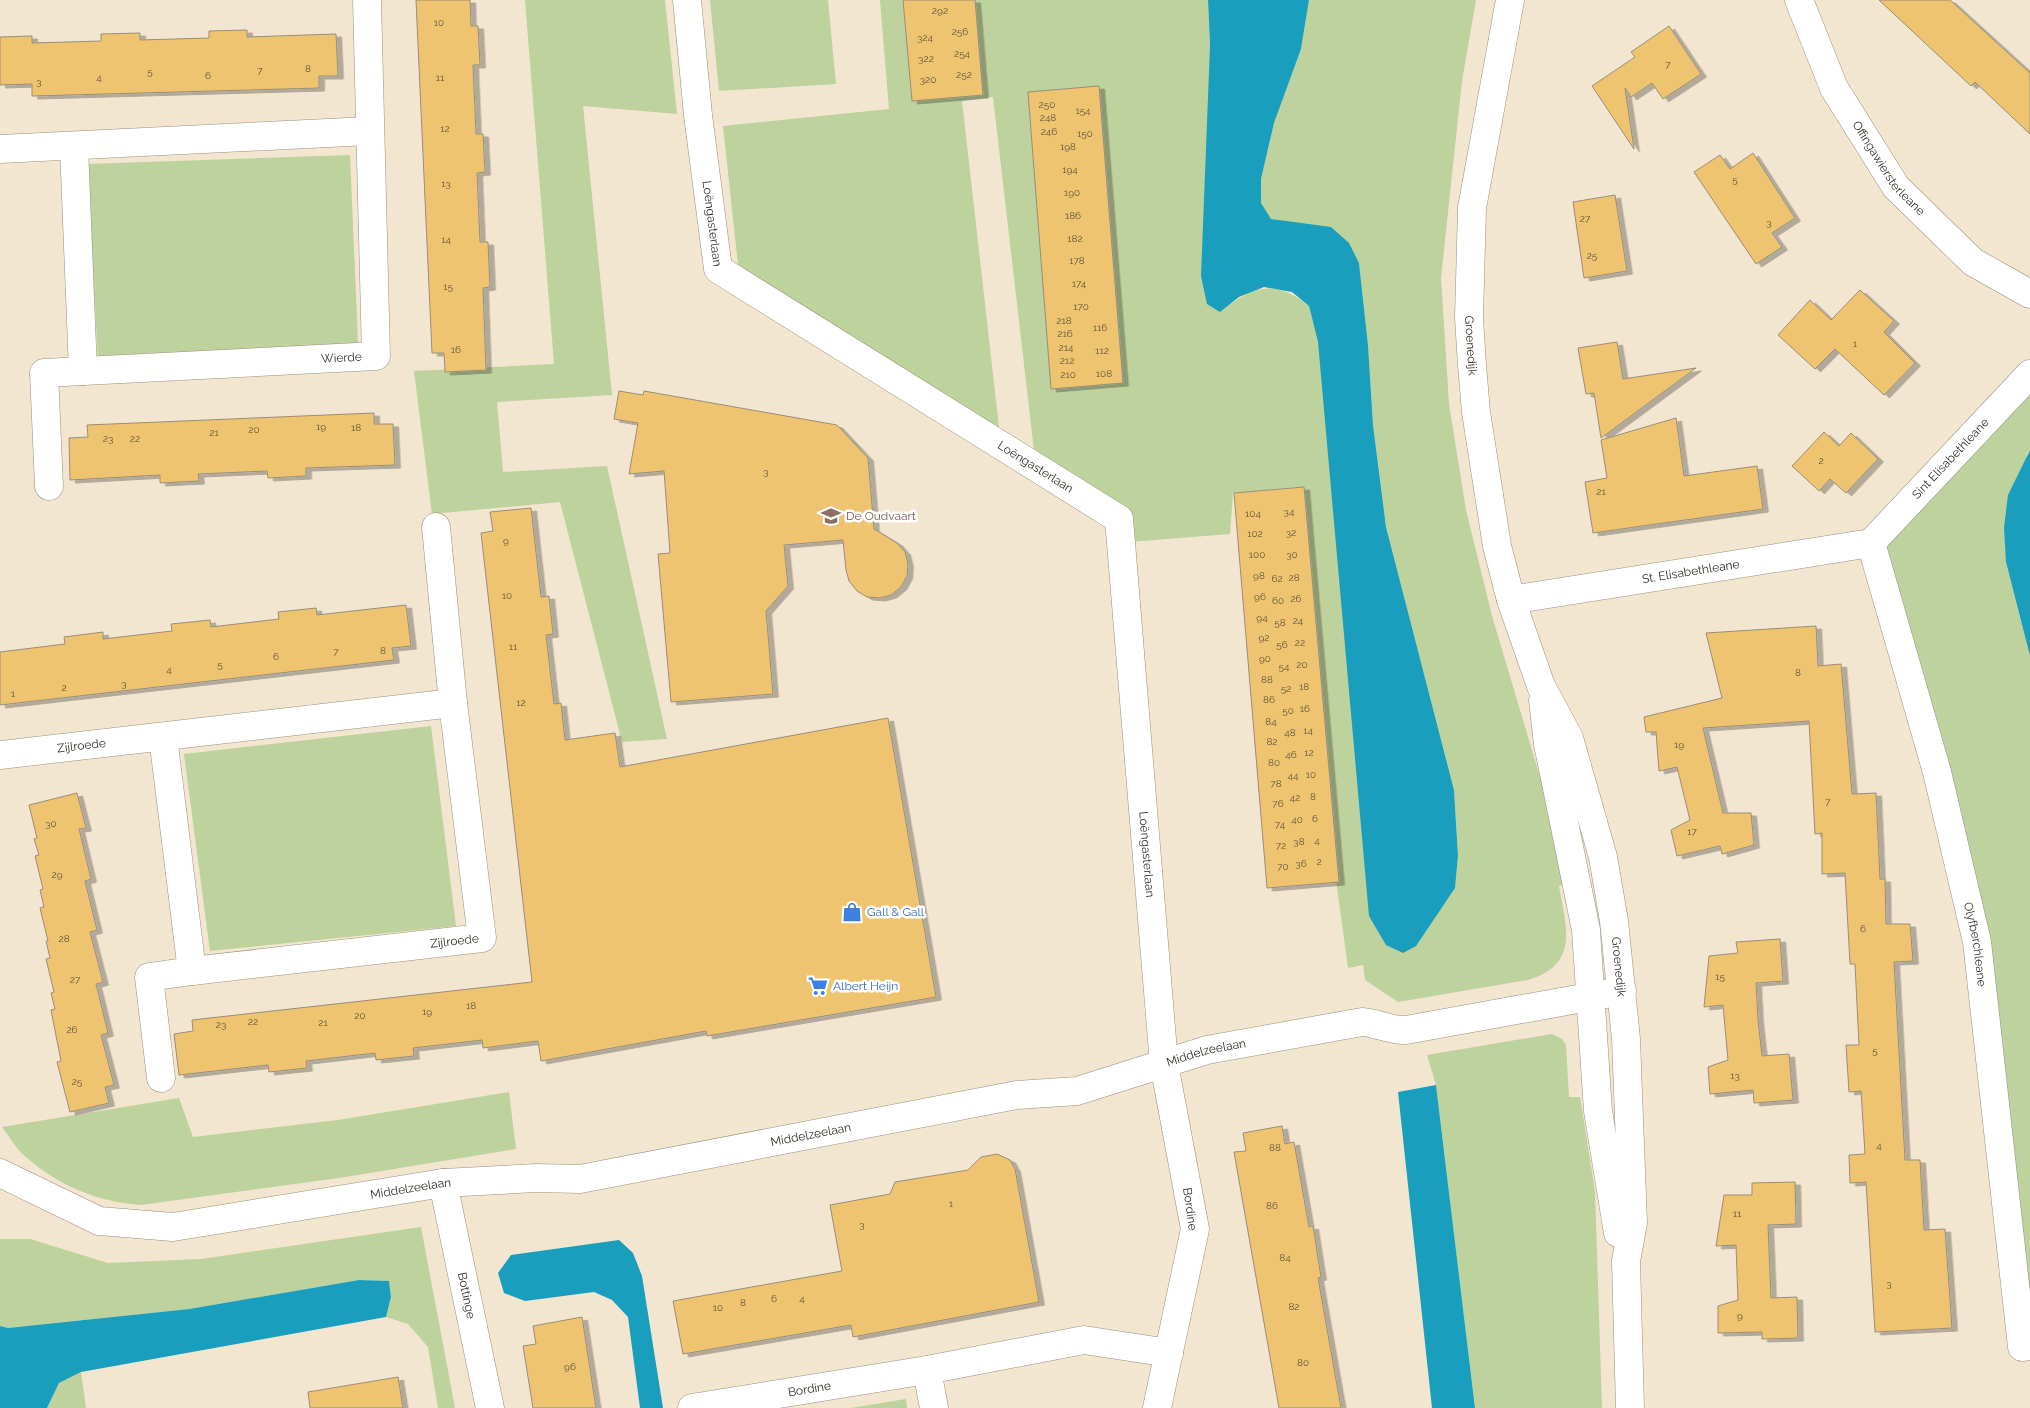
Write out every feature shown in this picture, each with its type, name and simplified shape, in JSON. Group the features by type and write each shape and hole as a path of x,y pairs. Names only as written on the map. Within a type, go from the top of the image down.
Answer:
{"street":[{"name":"Wierde","path":"49,486 44,373 376,356 367,0"},
{"name":"Loëngasterlaan","path":"687,0 698,115 718,269 1119,519 1164,1064"},
{"name":"Groenedijk","path":"1510,0 1472,208 1469,318 1476,412 1497,546 1511,600 1541,686 1569,738 1603,857 1622,991 1633,1223 1626,1261 1630,1408"},
{"name":"Offingawiersterleane","path":"1805,3 1834,88 1896,187 1974,262 2030,294"},
{"path":"0,149 74,147 369,131"},
{"path":"74,147 84,371"},
{"name":"Sint Elisabethleane","path":"1871,544 2030,374"},
{"name":"Zijlroede","path":"161,1078 149,977 192,970 482,938 453,703 436,527"},
{"name":"St. Elisabethleane","path":"1511,600 1871,544"},
{"name":"Olyfberchleane","path":"1871,544 1937,772 1977,942 2022,1347 2030,1346"},
{"name":"Groenedijk","path":"1541,686 1548,744 1586,930 1598,1110 1612,1188 1615,1224 1626,1261"},
{"name":"Zijlroede","path":"0,755 453,703"},
{"path":"163,737 192,970"},
{"name":"Middelzeelaan","path":"0,1174 99,1221 173,1227 443,1183 536,1178 580,1179 1017,1094 1078,1091 1208,1050 1362,1022 1374,1023 1397,1031 1406,1030 1622,991"},
{"name":"Bordine","path":"1158,1408 1195,1230 1164,1064"},
{"name":"Bottinge","path":"443,1183 490,1408"},
{"name":"Bordine","path":"692,1408 927,1370 1084,1340 1169,1353"},
{"path":"927,1370 934,1408"}],"green space":[{"path":"525,0 665,0 677,114 583,106 612,395 497,402 503,472 607,466 667,739 622,742 560,502 432,514 414,371 554,364"},
{"path":"710,0 828,0 836,84 719,91"},
{"path":"880,0 1208,0 1220,312 1243,296 1253,291 1264,289 1285,291 1309,306 1455,888 1458,856 1454,790 1386,527 1373,425 1368,345 1359,263 1299,224 1270,219 1261,203 1261,179 1274,123 1301,49 1309,0 1476,0 1462,81 1441,278 1449,404 1466,510 1492,616 1540,777 1559,827 1570,883 1559,886 1566,930 1566,943 1563,954 1556,965 1545,973 1528,980 1398,1002 1365,980 1363,965 1348,968 1336,880 1298,487 1233,493 1230,534 1129,542 1035,459 993,97 962,101 1000,436 738,265 723,126 889,109"},
{"path":"350,155 358,342 342,352 98,360 87,164"},
{"path":"2030,370 2030,450 2027,453 2006,562 2030,656 2030,1322 1985,967 1882,539"},
{"path":"431,726 456,926 210,951 184,754"},
{"path":"1552,1034 1562,1039 1566,1045 1569,1097 1580,1097 1595,1191 1602,1408 1475,1408 1436,1085 1427,1055"},
{"path":"509,1092 516,1149 339,1178 141,1205 94,1196 66,1184 22,1154 2,1127 179,1098 193,1137 338,1120"},
{"path":"421,1227 455,1408 438,1408 428,1347 408,1324 386,1317 391,1297 389,1281 359,1280 189,1309 8,1328 0,1326 0,1239 30,1239 108,1263 201,1259"},
{"path":"81,1372 86,1408 47,1408 59,1383"},
{"path":"906,1399 907,1408 851,1408"}],"water":[{"path":"1208,0 1309,0 1301,49 1274,123 1261,179 1261,203 1271,219 1331,227 1349,243 1359,263 1368,345 1373,425 1386,527 1454,790 1458,856 1455,888 1416,946 1403,953 1386,945 1369,916 1318,342 1309,306 1292,292 1264,287 1239,297 1220,312 1207,304 1201,276 1210,46"},
{"path":"2030,450 2030,656 2006,562 2004,528 2008,495"},
{"path":"1436,1085 1475,1408 1432,1408 1398,1092"},
{"path":"619,1240 633,1253 642,1276 663,1408 640,1408 628,1317 612,1300 594,1292 525,1301 504,1293 498,1273 511,1255"},
{"path":"359,1280 389,1281 391,1297 386,1317 81,1372 59,1383 47,1408 0,1408 0,1326 8,1328 189,1309"}],"building":[{"path":"416,0 470,0 471,26 478,26 480,65 473,65 476,134 483,134 485,172 477,173 480,242 488,242 490,287 483,288 486,370 445,372 444,353 432,353"},
{"path":"903,0 975,0 983,95 912,101"},
{"path":"1879,0 1950,0 2030,73 2030,134 1975,82 1971,86"},
{"path":"1669,26 1701,74 1663,99 1652,83 1631,97 1625,88 1634,149 1592,86 1635,57 1631,52"},
{"path":"247,30 247,37 336,34 338,76 319,76 319,88 32,96 32,84 0,85 0,37 32,36 32,43 101,41 101,34 140,33 140,40 209,38 209,31"},
{"path":"1099,86 1123,383 1051,389 1028,92"},
{"path":"1753,153 1795,218 1772,233 1782,247 1756,264 1694,172 1720,155 1730,169"},
{"path":"1615,195 1627,271 1584,278 1573,202"},
{"path":"1860,290 1894,321 1884,332 1915,363 1884,395 1835,349 1815,369 1778,335 1810,300 1831,320"},
{"path":"1617,342 1623,379 1696,368 1601,438 1594,393 1586,394 1578,348"},
{"path":"619,391 643,395 644,391 837,425 868,458 874,529 897,543 905,552 908,564 907,576 901,587 891,595 880,598 867,597 857,591 849,581 843,540 784,545 788,586 766,611 773,694 671,702 658,554 670,553 664,471 629,474 638,423 614,419"},
{"path":"374,413 374,424 393,424 395,465 306,468 306,476 268,478 267,471 198,474 199,481 160,483 160,475 70,480 69,438 88,437 87,425"},
{"path":"1676,418 1684,476 1757,466 1763,509 1593,533 1585,482 1607,478 1601,440"},
{"path":"1824,432 1839,446 1851,433 1878,459 1846,493 1830,479 1819,491 1792,466"},
{"path":"1304,487 1339,882 1267,888 1234,493"},
{"path":"531,508 541,597 549,596 553,634 546,635 554,704 561,703 565,740 615,733 620,767 888,718 936,997 707,1036 706,1031 541,1061 538,1041 483,1048 482,1040 413,1048 414,1056 376,1060 375,1053 306,1061 307,1068 269,1072 268,1065 179,1075 174,1034 193,1031 192,1020 532,982 481,533 493,531 490,512"},
{"path":"406,605 411,646 392,648 394,660 0,705 0,652 65,644 64,637 103,632 103,639 172,631 171,624 210,620 211,627 279,619 278,612 316,608 317,615"},
{"path":"1816,626 1818,666 1841,664 1852,794 1876,793 1880,879 1885,879 1886,924 1910,924 1913,961 1894,962 1905,1160 1920,1160 1924,1230 1945,1229 1952,1328 1875,1332 1866,1182 1850,1183 1849,1155 1865,1154 1861,1091 1849,1092 1846,1045 1859,1045 1855,964 1850,964 1845,873 1822,874 1822,833 1815,834 1809,721 1703,728 1723,813 1751,813 1754,845 1722,854 1720,846 1677,856 1671,830 1690,820 1677,767 1659,771 1656,732 1646,732 1644,717 1722,698 1706,633"},
{"path":"77,793 86,828 79,829 91,879 85,881 97,930 90,932 103,982 96,984 108,1033 101,1035 114,1085 105,1087 109,1103 70,1112 57,1062 61,1061 51,1010 55,1009 51,993 54,992 46,959 50,958 46,941 48,941 40,908 44,907 40,890 43,889 35,856 39,855 34,839 37,838 29,805"},
{"path":"1780,939 1783,981 1756,983 1758,1020 1762,1056 1789,1054 1793,1100 1754,1103 1753,1090 1710,1094 1708,1067 1728,1060 1723,1005 1704,1007 1709,956 1738,953 1736,942"},
{"path":"1282,1126 1285,1144 1294,1142 1309,1227 1313,1226 1321,1277 1318,1278 1341,1408 1279,1408 1234,1152 1246,1151 1243,1133"},
{"path":"997,1154 1010,1160 1015,1169 1039,1302 853,1337 851,1325 683,1354 673,1301 842,1271 830,1205 890,1194 895,1182 968,1170 981,1157"},
{"path":"1795,1182 1796,1224 1768,1225 1771,1298 1797,1297 1798,1338 1762,1339 1762,1332 1718,1333 1718,1306 1738,1300 1736,1245 1716,1246 1724,1195 1752,1195 1752,1183"},
{"path":"582,1317 596,1408 533,1408 523,1346 536,1344 533,1326"},
{"path":"398,1377 403,1408 310,1408 308,1392"}],"place":[{"name":"De Oudvaart","path":"831,516"},
{"name":"Gall & Gall","path":"852,912"},
{"name":"Albert Heijn","path":"818,986"}]}
